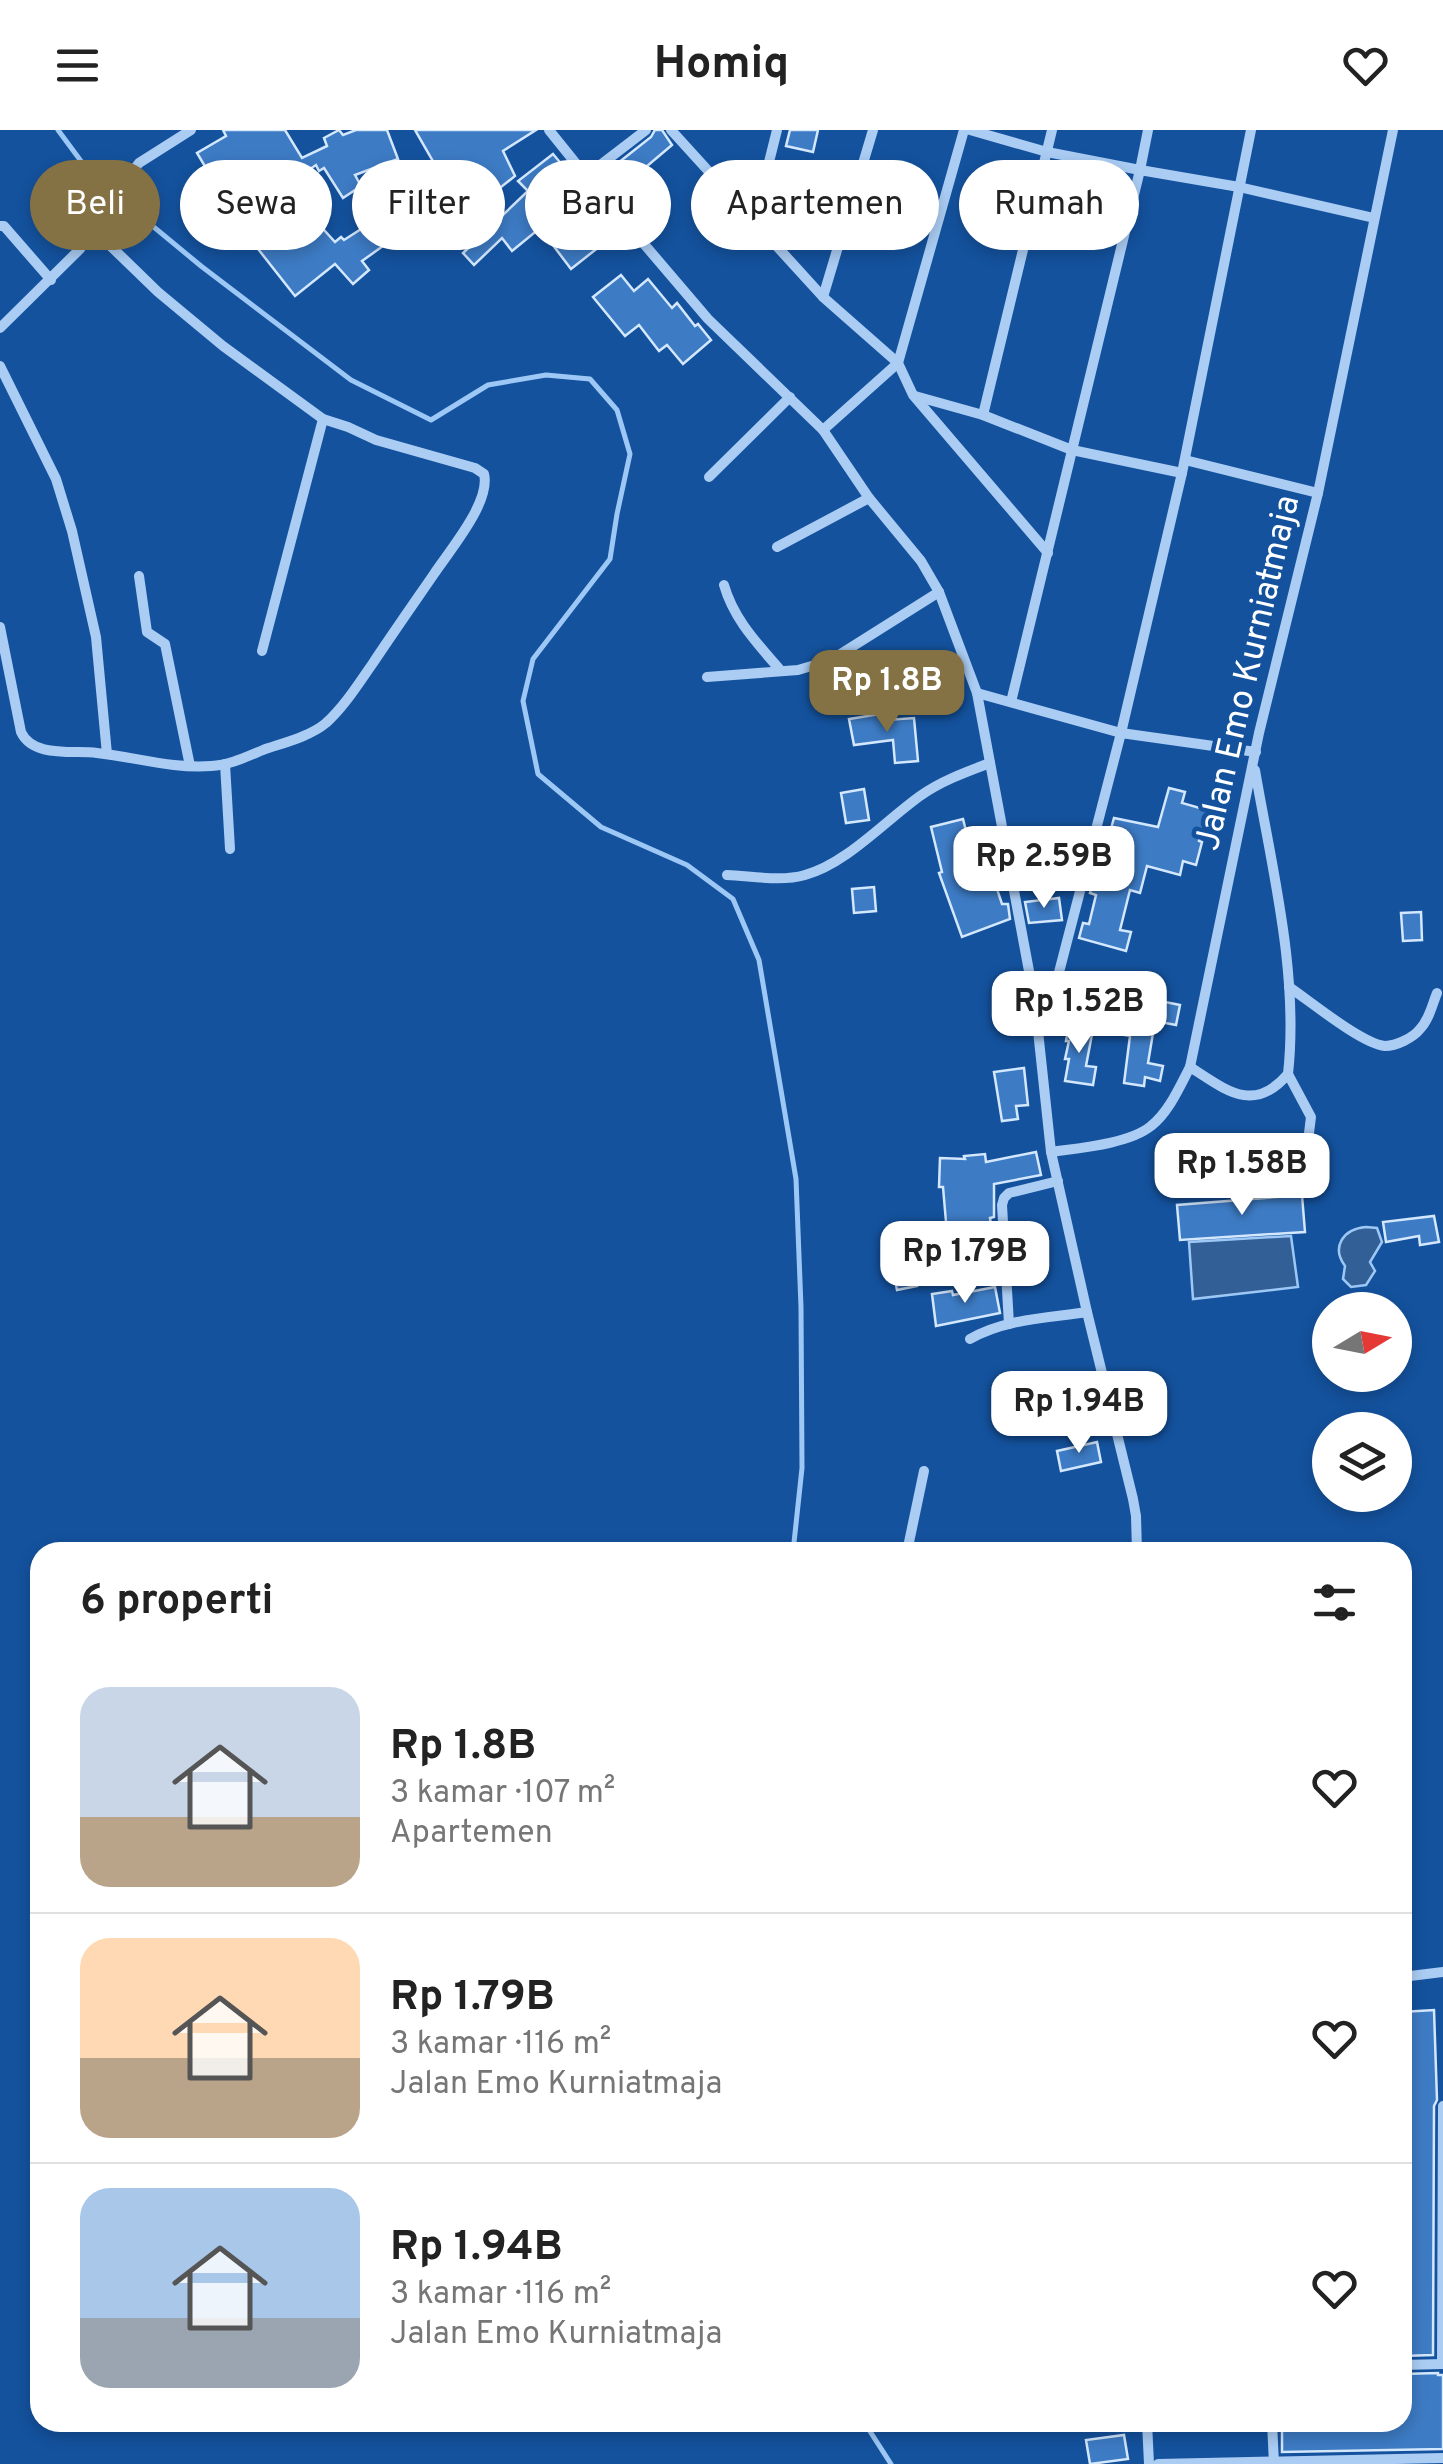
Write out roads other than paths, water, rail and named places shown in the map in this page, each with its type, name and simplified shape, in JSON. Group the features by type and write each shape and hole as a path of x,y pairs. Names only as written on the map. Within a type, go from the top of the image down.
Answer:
{"street":[{"path":"144,160 191,130"},
{"path":"549,130 573,160"},
{"path":"607,160 646,130"},
{"path":"672,130 699,160"},
{"path":"770,160 777,130"},
{"path":"823,298 874,130"},
{"path":"823,430 898,363 967,130 1047,152 1239,187 1374,218"},
{"path":"983,415 1052,130"},
{"path":"1011,702 1148,130"},
{"path":"1036,1003 1056,980 1121,733 1185,460 1251,130"},
{"name":"Jalan Emo Kurniatmaja","path":"1051,1152 1129,1137 1150,1126 1177,1091 1190,1066 1255,758 1318,493 1394,130"},
{"path":"0,226 50,280"},
{"path":"0,328 79,250"},
{"path":"0,628 25,741 41,750 107,754 190,766 225,764 298,737 334,715 457,542 486,486 484,474 475,468 376,440 323,419 222,346 115,250"},
{"path":"649,250 708,319 823,430 869,498 921,561 939,592 977,693 1036,1003 1051,1152 1133,1499 1137,1542"},
{"path":"779,250 823,298 898,363 913,395 1048,553"},
{"path":"0,366 56,479 72,531 96,637 107,754"},
{"path":"913,395 983,415 1072,450 1182,473"},
{"path":"709,477 790,397"},
{"path":"262,651 323,419"},
{"path":"1185,460 1318,493"},
{"path":"778,547 869,498"},
{"path":"139,576 148,632 165,644 190,766"},
{"path":"724,585 743,626 781,671"},
{"path":"707,677 807,668 838,655 939,592"},
{"path":"977,693 1121,733 1255,758 1290,986 1288,1074 1311,1117 1308,1141 1316,1152"},
{"path":"727,875 789,878 819,870 937,785 990,763"},
{"path":"225,764 230,848"},
{"path":"1290,986 1362,1036 1386,1046 1420,1030 1437,993"},
{"path":"1190,1066 1230,1092 1244,1096 1263,1094 1288,1074"},
{"path":"1009,1324 1004,1198 1008,1193 1058,1181"},
{"path":"970,1339 1009,1324 1087,1312"},
{"path":"909,1542 924,1471"},
{"path":"1412,1976 1443,1972"},
{"path":"1412,2365 1443,2364 1443,2106"},
{"path":"1148,2432 1150,2464"},
{"path":"1272,2432 1274,2463"},
{"path":"1158,2464 1443,2458"}],"water":[{"path":"1377,1228 1382,1242 1370,1262 1375,1271 1366,1285 1351,1287 1343,1279 1345,1266 1339,1246 1351,1231"},
{"path":"1291,1236 1298,1287 1193,1299 1189,1242"}],"waterway":[{"path":"58,130 92,176 201,266 351,380 431,420 488,385 546,375 590,379 617,410 630,454 610,559 533,659 523,701 538,774 601,827 687,865 733,899 759,960 796,1179 802,1468 794,1542"},
{"path":"870,2432 891,2464"}]}
